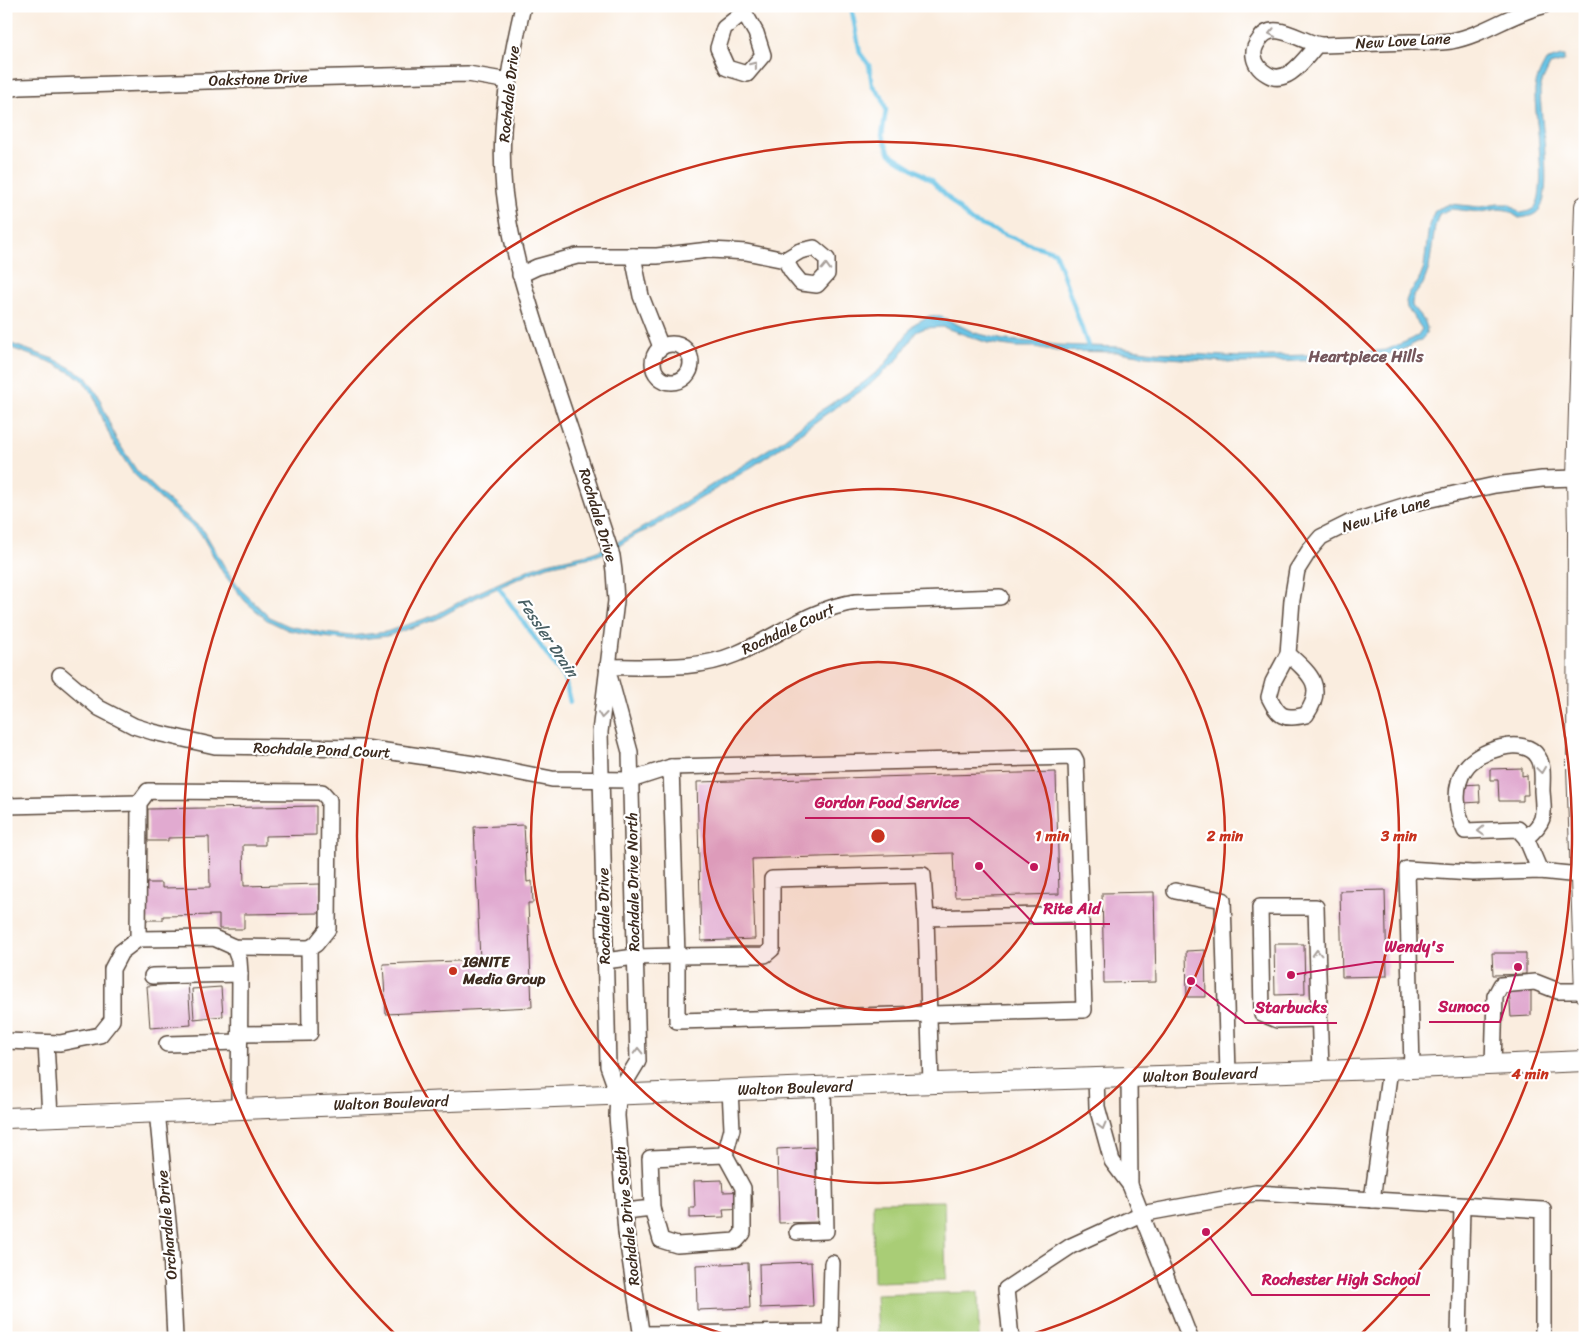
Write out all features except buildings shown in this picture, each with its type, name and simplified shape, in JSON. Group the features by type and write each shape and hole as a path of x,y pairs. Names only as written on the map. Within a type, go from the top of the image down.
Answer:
{"main road":[{"path":"1585,206 1581,479 1581,760 1585,992"},
{"name":"Walton Boulevard","path":"6,1118 618,1094 1585,1061"}],"street":[{"name":"Rochdale Drive","path":"523,6 516,35 503,133 504,188 510,234 520,275 612,556 614,570 616,601 600,732 608,1066 618,1094"},
{"name":"New Love Lane","path":"1317,45 1450,41 1479,33 1530,9 1543,6"},
{"name":"Oakstone Drive","path":"6,89 278,78 459,74 509,81"},
{"path":"520,275 537,267 578,256 657,256 709,250 746,252 785,260"},
{"path":"633,256 641,296 660,347"},
{"name":"New Life Lane","path":"1288,654 1291,608 1297,570 1320,537 1349,523 1413,503 1495,486 1542,480 1581,479"},
{"name":"Rochdale Court","path":"607,667 703,664 736,654 819,612 839,604 1000,597"},
{"name":"Rochdale Drive North","path":"607,667 630,752 631,780 638,1061 618,1094"},
{"name":"Rochdale Pond Court","path":"60,675 99,708 117,718 153,732 193,742 215,746 372,749 481,765 552,779 631,780 671,767 1074,757 1076,761 1081,914"},
{"path":"1526,838 1538,827 1544,816 1541,767 1538,756 1523,745 1497,747 1465,767 1459,780 1457,798 1459,820 1465,831 1518,829 1526,838 1540,871"},
{"path":"671,767 678,956 678,1021 929,1016 1084,1010 1081,914 926,918"},
{"path":"6,1041 60,1044 100,1035 112,1020 112,970 121,952 138,939 214,938 234,947 309,948 316,944 328,929 329,800 322,792 148,791 139,803 138,939"},
{"path":"6,806 139,803"},
{"path":"1412,1068 1407,869 1472,873 1540,871 1582,880"},
{"path":"605,961 635,957 765,955 772,948 772,879 923,875 931,1084"},
{"path":"1175,891 1223,900 1228,1074"},
{"path":"1319,1019 1277,1020 1262,1014 1260,907 1316,907 1321,1071"},
{"path":"234,947 240,974 239,1108"},
{"path":"167,1044 310,1033 309,948"},
{"path":"152,976 240,974"},
{"path":"1493,1065 1495,996 1501,985 1535,982 1558,991 1585,992"},
{"path":"46,1043 50,1116"},
{"path":"1372,1200 1390,1069"},
{"path":"1129,1077 1130,1186"},
{"path":"1096,1078 1097,1107 1112,1161 1130,1186 1190,1338"},
{"path":"797,1232 826,1230 823,1087"},
{"path":"725,1155 650,1158 652,1208 660,1240 677,1245 736,1241 743,1233 742,1188 725,1155 732,1129 730,1090"},
{"name":"Rochdale Drive South","path":"618,1094 617,1116 625,1211 641,1336"},
{"name":"Orchardale Drive","path":"157,1112 171,1252 175,1338"},
{"path":"1011,1338 1006,1289 1071,1246 1140,1214 1256,1193 1543,1210 1543,1338"},
{"path":"1459,1338 1462,1206"},
{"path":"625,1211 652,1208"},
{"path":"641,1336 830,1335 832,1263"}],"green space":[{"path":"944,1201 946,1280 874,1282 873,1202"},
{"path":"978,1292 979,1338 878,1338 876,1295"}],"water":[{"path":"1564,56 1564,61 1550,65 1540,90 1546,170 1544,199 1540,209 1533,215 1519,218 1507,210 1499,209 1480,212 1451,209 1439,214 1435,226 1429,268 1423,284 1412,302 1412,306 1425,322 1426,334 1421,340 1398,352 1378,357 1352,359 1240,363 1154,357 1118,352 1056,351 1035,347 1016,347 988,343 943,327 925,328 916,332 898,359 867,387 753,466 654,527 638,534 612,550 596,556 548,566 471,600 437,619 387,636 352,640 323,637 288,630 267,620 245,601 223,573 201,534 133,473 112,441 93,395 82,379 55,364 6,346 6,342 56,360 85,376 97,393 116,439 137,471 204,531 227,571 240,589 269,617 289,626 324,633 352,636 386,632 436,615 470,596 530,569 547,563 592,553 610,546 649,524 781,441 823,409 863,383 884,366 914,324 929,316 940,316 975,333 1004,340 1241,357 1341,354 1386,350 1412,339 1422,329 1407,308 1406,301 1409,293 1418,282 1424,267 1429,225 1435,210 1450,204 1480,207 1509,204 1521,213 1535,207 1539,198 1540,151 1535,90 1539,75 1546,61"}],"waterway":[{"path":"851,6 860,53 869,65 872,85 882,97 886,110 882,135 890,154 931,180 971,221 1026,243 1055,252 1088,346"},
{"name":"Fessler Drain","path":"499,588 565,680 570,702"}],"place":[{"name":"Rite Aid","path":"979,866"},
{"name":"Gordon Food Service","path":"1034,867"},
{"name":"Sunoco","path":"1518,967"},
{"name":"IGNITE Media Group","path":"453,971"},
{"name":"Wendy's","path":"1291,975"},
{"name":"Starbucks","path":"1191,981"},
{"name":"Rochester High School","path":"1206,1232"}],"district":[{"name":"Heartpiece Hills","path":"1366,356"}]}
